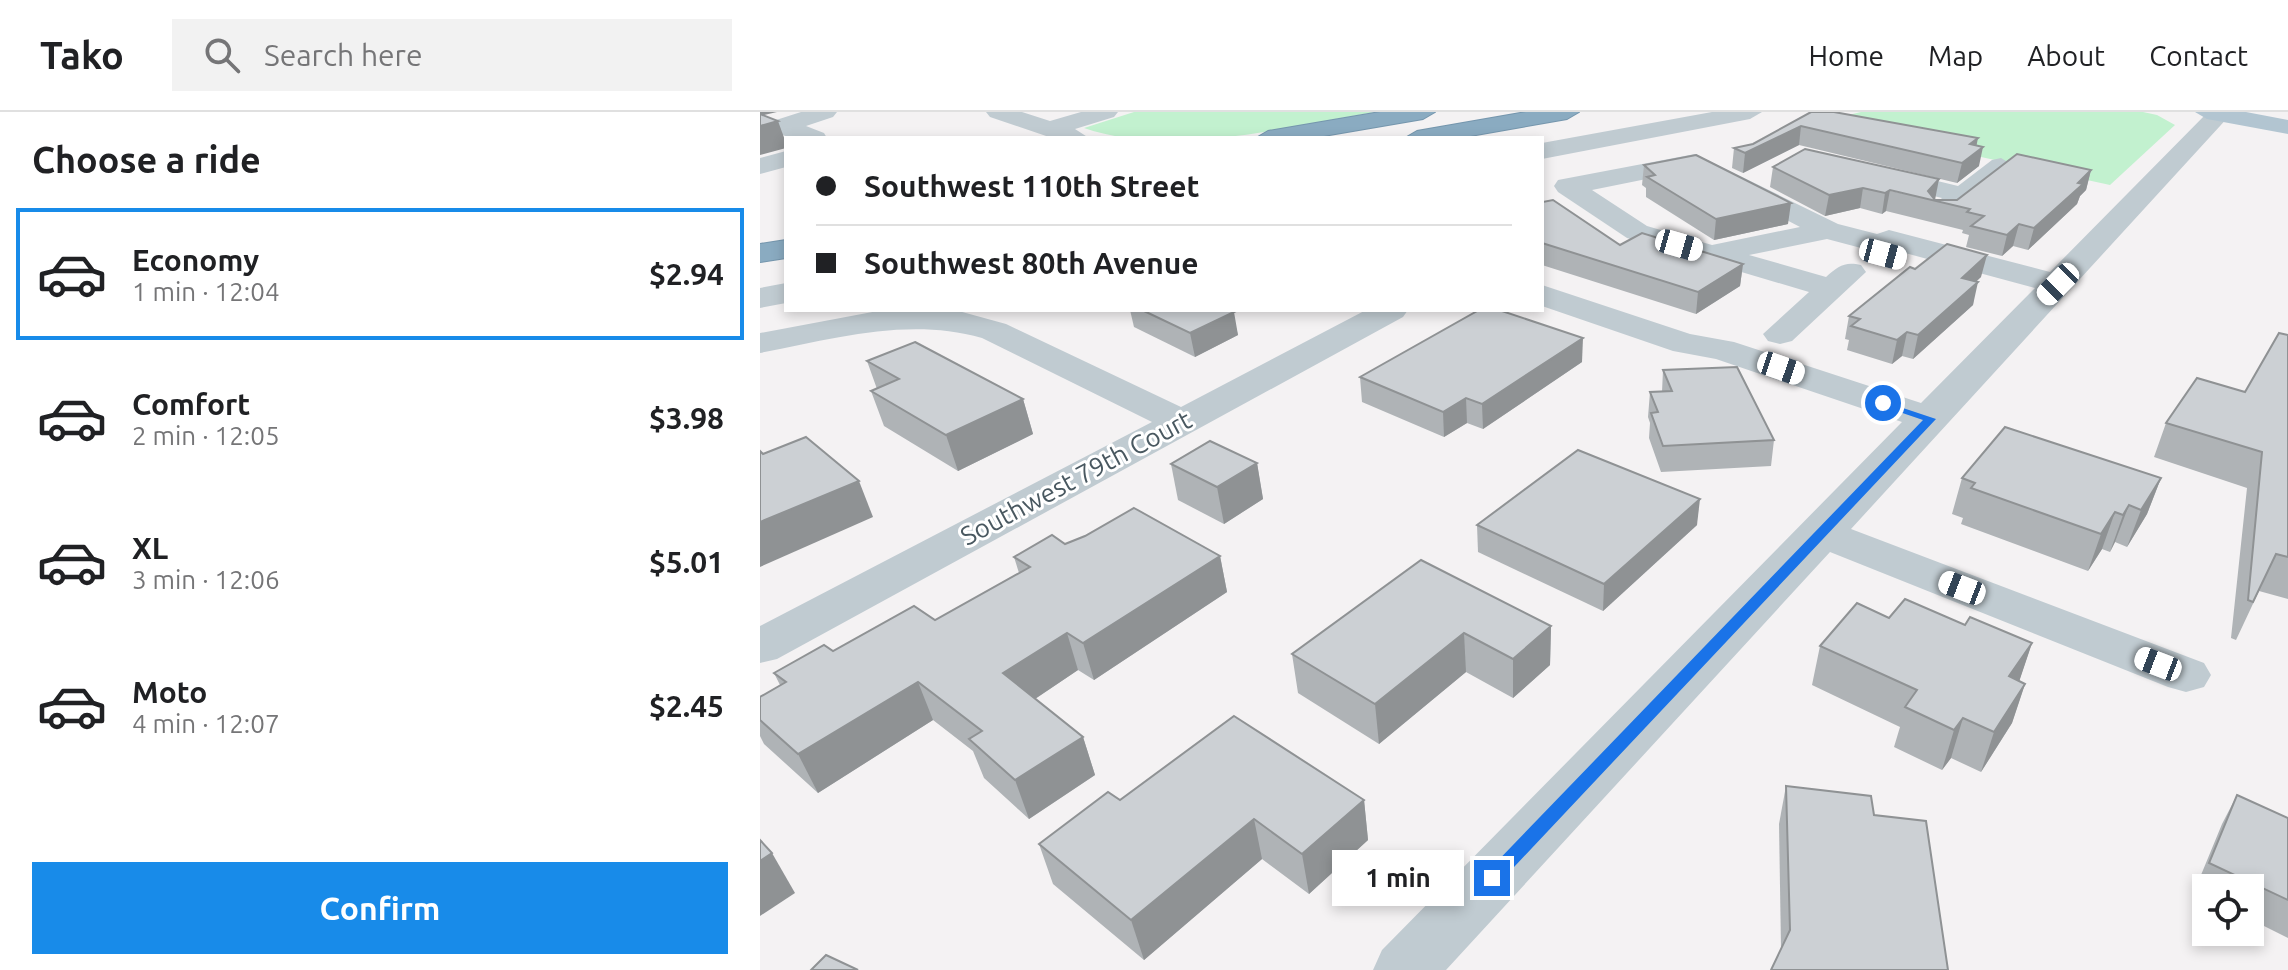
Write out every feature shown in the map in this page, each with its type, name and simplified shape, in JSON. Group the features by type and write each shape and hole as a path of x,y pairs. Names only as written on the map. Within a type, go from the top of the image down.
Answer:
{"highway":[{"path":"1280,136 1423,112"},
{"path":"1429,136 1567,112"},
{"path":"760,253 784,249"}],"main road":[{"path":"2238,115 2288,127"}],"street":[{"path":"810,136 782,126 825,112"},
{"path":"998,112 1071,136"},
{"path":"1050,129 1106,112"},
{"path":"1544,151 1750,112"},
{"path":"1405,970 2052,291 2238,115"},
{"path":"760,166 784,160"},
{"path":"1866,258 1828,230 1695,162 1568,186 1637,232 1711,254 1866,258 2052,291"},
{"path":"1924,226 2001,166"},
{"path":"1858,170 1963,195"},
{"path":"1744,187 1771,171"},
{"path":"1711,254 1828,230"},
{"path":"1780,334 1866,258"},
{"path":"1544,282 1705,335 1722,349"},
{"path":"760,298 784,293"},
{"path":"1544,296 1685,344 1722,349 1930,419"},
{"name":"Southwest 79th Court","path":"760,647 1387,312"},
{"path":"760,343 872,321 940,317 994,331 1182,422"},
{"path":"1821,533 2186,675"}],"green space":[{"path":"1134,112 1375,112 1237,136 1114,136 1084,128"},
{"path":"1861,112 2143,112 2157,115 2175,125 2110,185 1820,122"}],"building":[{"path":"1811,112 1834,112 1978,138 1970,144 1983,147 1962,163 1801,126 1745,153 1734,148 1753,144"},
{"path":"760,114 778,121 760,126"},
{"path":"1805,149 1939,179 1928,191 1935,200 1957,200 2017,154 2091,170 2078,183 2083,184 2034,228 2019,224 2007,235 1971,226 1984,216 1967,212 1970,209 1890,190 1885,193 1863,188 1829,195 1773,167"},
{"path":"1696,155 1791,203 1716,219 1647,177 1655,175 1644,165"},
{"path":"1553,200 1620,245 1642,233 1743,264 1698,292 1544,244 1544,202"},
{"path":"1947,244 1987,255 1962,278 1978,282 1918,335 1907,332 1897,340 1851,326 1860,319 1849,316 1910,267 1915,269"},
{"path":"1146,312 1234,312 1190,333"},
{"path":"1475,312 1505,312 1583,338 1482,404 1466,398 1443,412 1360,377"},
{"path":"2279,333 2288,335 2288,557 2276,554 2253,602 2248,600 2262,452 2166,423 2197,378 2245,392"},
{"path":"915,342 1023,399 946,435 871,391 899,379 867,361"},
{"path":"1737,367 1774,440 1663,446 1651,413 1658,412 1650,392 1672,391 1663,370"},
{"path":"2005,427 2161,478 2141,510 2129,505 2123,515 2115,512 2101,534 1971,488 1975,483 1962,478"},
{"path":"806,437 859,481 760,522 760,451 763,454"},
{"path":"1210,441 1257,463 1217,487 1171,464"},
{"path":"1578,450 1700,499 1604,584 1477,525"},
{"path":"1134,508 1220,556 1083,643 1067,633 1003,673 1083,737 1015,780 969,739 982,731 918,682 798,754 760,720 760,697 786,682 774,673 824,645 833,651 914,606 935,620 1030,567 1014,557 1052,535 1065,544"},
{"path":"1421,560 1551,626 1513,659 1464,633 1375,704 1292,654"},
{"path":"1905,599 1965,625 1970,617 2032,643 2009,676 2025,684 1994,732 1963,718 1954,730 1905,707 1917,690 1820,646 1857,603 1889,618"},
{"path":"1234,716 1364,800 1302,854 1254,819 1131,920 1039,844 1108,792 1120,800"},
{"path":"1786,786 1871,796 1874,815 1926,821 1948,970 1771,970 1790,930"},
{"path":"2237,795 2288,818 2288,900 2264,889 2264,874 2232,874 2209,863"},
{"path":"760,840 772,853 760,861"},
{"path":"826,955 858,970 811,970"}],"route":[{"path":"1492,878 1930,419 1883,403"}]}
